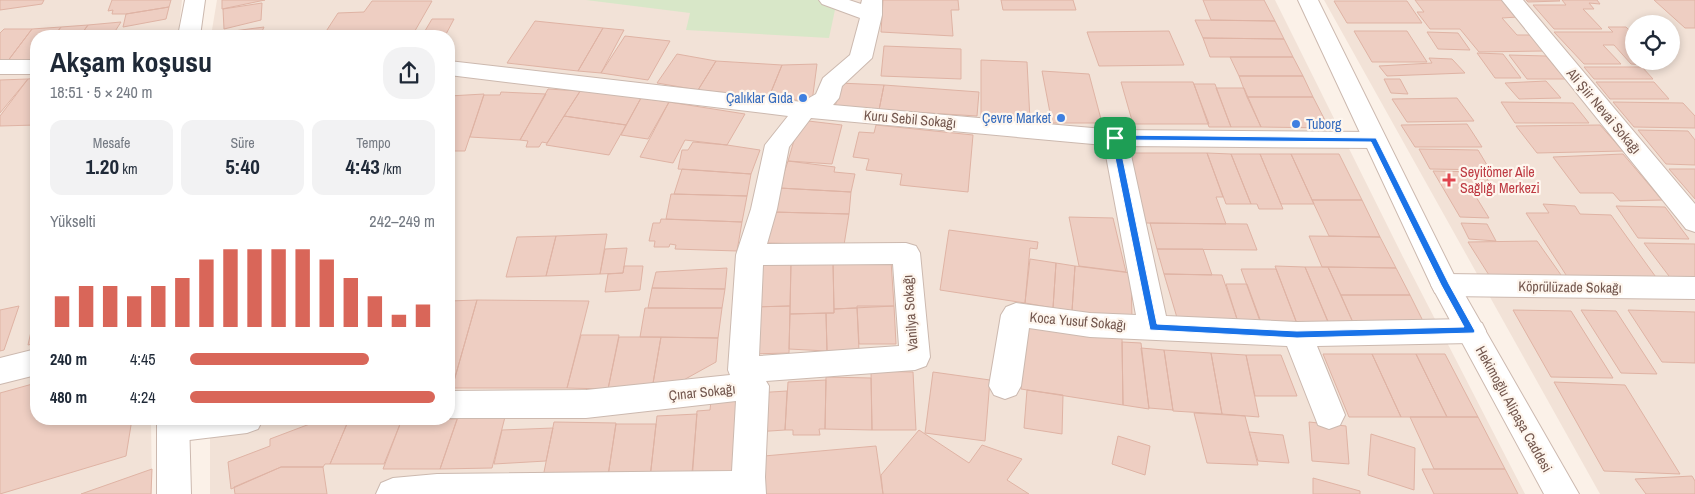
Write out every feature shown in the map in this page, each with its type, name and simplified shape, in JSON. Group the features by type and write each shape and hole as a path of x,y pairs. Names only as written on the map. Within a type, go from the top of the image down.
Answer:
{"street":[{"path":"190,30 195,0"},
{"path":"805,110 827,98 831,83 861,58 872,7 828,0"},
{"name":"Hekimoğlu Alipaşa Caddesi","path":"1308,0 1445,285 1562,494"},
{"name":"Ali Şiir Nevai Sokağı","path":"1512,0 1695,222"},
{"path":"0,67 30,67"},
{"name":"Kuru Sebil Sokağı","path":"455,69 805,110 1115,138 1374,140"},
{"name":"Çınar Sokağı","path":"455,404 586,404 748,378 750,254 764,209 777,145 805,110"},
{"path":"1115,138 1153,327"},
{"name":"Vanilya Sokağı","path":"748,378 915,358 906,253 750,254"},
{"name":"Köprülüzade Sokağı","path":"1445,285 1695,288"},
{"name":"Koca Yusuf Sokağı","path":"1005,386 1016,315 1090,325 1297,334 1471,331"},
{"path":"1297,334 1330,415"},
{"path":"0,370 30,363"},
{"path":"393,494 437,490 749,490 748,378"},
{"path":"173,425 174,494"}],"shaded area":[{"path":"0,0 182,0 179,30 30,30 30,425 151,425 152,494 0,494"},
{"path":"217,0 1275,0 1403,257 1525,494 210,494 210,425 455,425 455,30 212,30"},
{"path":"1324,0 1695,0 1695,494 1600,494"}],"green space":[{"path":"586,0 821,0 836,5 829,38 686,30 690,13"}],"building":[{"path":"0,0 44,0 42,4 0,10"},
{"path":"112,0 171,0 169,7 126,14 112,14 113,10 108,11"},
{"path":"222,0 265,0 222,9"},
{"path":"883,0 958,0 959,10 951,10 953,36 881,32"},
{"path":"1001,0 1073,0 1076,10 1003,10"},
{"path":"1203,0 1264,0 1275,21 1211,20"},
{"path":"1415,0 1503,0 1518,17 1502,18 1517,35 1530,35 1544,51 1479,52 1460,29 1430,29 1417,12 1424,12"},
{"path":"1526,0 1559,0 1560,1 1528,2"},
{"path":"1562,0 1597,0 1600,4 1589,3 1594,9 1583,9 1602,29 1554,29 1533,5 1566,5"},
{"path":"1654,0 1695,0 1695,28 1685,28 1680,23 1680,15 1671,15"},
{"path":"372,1 432,1 415,30 327,30 338,13 364,12"},
{"path":"1334,1 1407,1 1422,23 1347,23"},
{"path":"262,3 261,20 224,29 223,9"},
{"path":"169,7 166,19 123,27 126,14"},
{"path":"432,19 454,19 448,30 426,30"},
{"path":"1195,20 1275,21 1284,39 1203,38"},
{"path":"535,21 603,28 578,71 507,63"},
{"path":"121,22 116,30 84,30 88,25"},
{"path":"88,25 84,30 59,30 61,27"},
{"path":"61,27 59,30 32,29"},
{"path":"264,27 263,30 241,30"},
{"path":"1608,27 1625,27 1625,57 1614,45 1603,45 1621,64 1584,64 1554,32 1613,32"},
{"path":"603,28 624,30 601,73 578,71"},
{"path":"4,29 32,29 7,62 0,62 0,33"},
{"path":"1169,31 1184,65 1099,66 1087,32"},
{"path":"1354,31 1407,31 1427,62 1372,62"},
{"path":"30,32 30,61 7,62"},
{"path":"1427,32 1458,33 1470,50 1438,49"},
{"path":"625,36 670,41 648,80 601,73"},
{"path":"1203,38 1284,39 1293,57 1210,57"},
{"path":"884,46 961,49 961,79 881,76"},
{"path":"1477,53 1503,54 1521,78 1495,78"},
{"path":"677,54 716,61 698,90 657,83"},
{"path":"1509,55 1546,56 1565,79 1527,79"},
{"path":"1230,57 1293,57 1303,76 1239,76"},
{"path":"1429,58 1452,59 1465,73 1387,76 1379,66 1432,63"},
{"path":"981,60 1027,62 1030,120 981,117"},
{"path":"716,61 782,65 769,97 698,90"},
{"path":"817,64 812,102 769,97 782,65"},
{"path":"1584,67 1625,67 1625,70 1645,70 1653,79 1594,79"},
{"path":"1042,71 1089,74 1102,123 1052,123"},
{"path":"1239,76 1303,76 1313,97 1247,97"},
{"path":"28,79 0,113 0,80"},
{"path":"30,79 30,125 0,126 0,116"},
{"path":"1384,79 1400,79 1408,94 1391,93"},
{"path":"1546,81 1561,98 1519,99 1505,83"},
{"path":"1121,82 1193,82 1209,124 1133,124"},
{"path":"1596,82 1654,82 1669,99 1610,99"},
{"path":"839,83 884,85 879,110 835,109"},
{"path":"1194,84 1215,84 1231,127 1209,127"},
{"path":"884,85 979,92 977,116 879,110"},
{"path":"1216,88 1244,88 1261,127 1231,127"},
{"path":"548,89 580,91 547,143 542,142 539,147 526,147 528,141 520,140"},
{"path":"581,90 641,98 626,125 564,116"},
{"path":"501,92 546,94 520,140 470,137 484,95 500,95"},
{"path":"484,94 465,151 455,151 455,96"},
{"path":"1247,97 1313,97 1329,128 1261,127"},
{"path":"641,98 669,102 648,139 621,135"},
{"path":"1457,98 1474,121 1407,122 1392,99"},
{"path":"669,102 745,114 727,145 685,140 673,163 640,157"},
{"path":"1501,102 1573,103 1589,123 1515,123"},
{"path":"1613,102 1683,103 1695,116 1695,128 1634,127"},
{"path":"564,116 626,125 609,155 546,145"},
{"path":"800,120 842,125 832,164 788,161"},
{"path":"1467,124 1482,147 1415,147 1401,125"},
{"path":"876,125 973,135 968,192 900,185 902,174 866,170 869,159 853,157 859,132 874,133"},
{"path":"1600,125 1623,151 1537,153 1516,126"},
{"path":"1638,130 1688,131 1695,140 1695,165 1666,164"},
{"path":"693,142 760,150 751,174 678,169 682,150 688,150"},
{"path":"1419,149 1478,150 1490,170 1430,169"},
{"path":"1125,153 1207,153 1223,197 1216,197 1226,224 1145,223"},
{"path":"1207,153 1231,154 1251,204 1226,204"},
{"path":"1231,154 1260,154 1283,209 1259,209 1257,204 1251,204"},
{"path":"1260,154 1291,154 1314,204 1281,204"},
{"path":"1291,154 1339,154 1362,200 1312,200"},
{"path":"1623,154 1662,200 1620,201 1613,193 1580,193 1553,157"},
{"path":"788,161 835,167 834,172 855,174 851,192 779,188"},
{"path":"682,169 751,174 747,196 674,194"},
{"path":"1669,169 1695,169 1695,199"},
{"path":"1433,171 1483,172 1495,192 1473,192 1489,218 1460,217"},
{"path":"779,188 851,192 849,214 772,212"},
{"path":"671,194 747,196 742,222 666,219"},
{"path":"1312,200 1362,200 1380,237 1329,236"},
{"path":"1543,204 1575,206 1580,214 1611,215 1658,280 1568,278 1526,213 1549,213"},
{"path":"1616,206 1665,207 1689,239 1638,238"},
{"path":"772,212 849,214 844,245 766,243"},
{"path":"1069,217 1113,218 1126,272 1079,266"},
{"path":"661,219 742,222 737,251 675,249 676,245 670,244 669,247 654,247 655,241 649,241 653,223 660,223"},
{"path":"1150,223 1247,224 1257,250 1157,249"},
{"path":"1461,223 1487,224 1496,241 1469,239"},
{"path":"949,230 1038,242 1037,249 1030,248 1025,303 940,290"},
{"path":"607,234 600,274 546,276 556,236"},
{"path":"556,236 546,276 506,277 517,237"},
{"path":"1309,236 1380,237 1396,268 1322,267"},
{"path":"1537,241 1566,282 1494,283 1468,242"},
{"path":"1644,243 1695,244 1695,284 1675,284"},
{"path":"627,248 623,273 600,274 605,249"},
{"path":"1157,249 1203,249 1212,275 1164,274"},
{"path":"1030,259 1056,263 1053,308 1025,303"},
{"path":"891,261 894,306 834,309 833,262"},
{"path":"791,262 833,262 834,313 790,314"},
{"path":"791,262 790,306 752,307 754,263"},
{"path":"1056,263 1075,266 1072,311 1053,308"},
{"path":"624,266 643,266 640,290 605,292 608,274 623,273"},
{"path":"1075,266 1131,273 1132,319 1072,311"},
{"path":"1275,266 1305,267 1330,326 1298,326"},
{"path":"1305,267 1328,267 1355,327 1330,327"},
{"path":"1328,267 1396,268 1410,295 1341,295"},
{"path":"727,268 725,289 652,288 656,272"},
{"path":"1241,269 1276,269 1297,324 1261,324"},
{"path":"1164,274 1222,275 1238,322 1178,321"},
{"path":"1226,284 1247,284 1261,322 1238,322"},
{"path":"652,288 725,289 722,308 648,308"},
{"path":"1341,295 1410,295 1426,327 1355,327"},
{"path":"477,300 455,377 455,301"},
{"path":"477,300 589,301 567,388 455,388 455,377"},
{"path":"19,306 4,350 0,351 0,310"},
{"path":"790,306 789,353 749,354 752,307"},
{"path":"857,306 894,306 896,344 859,344"},
{"path":"645,308 722,308 718,338 640,337"},
{"path":"857,308 859,351 827,351 826,313 834,313 834,309"},
{"path":"1513,310 1571,311 1613,378 1551,377"},
{"path":"1581,310 1616,311 1657,374 1621,373"},
{"path":"1628,310 1695,312 1695,363 1662,362"},
{"path":"826,313 827,351 789,349 790,314"},
{"path":"1026,324 1122,338 1123,405 1021,389"},
{"path":"581,335 619,335 608,389 567,388"},
{"path":"619,337 661,337 652,389 608,389"},
{"path":"661,337 718,338 716,362 680,382 652,389"},
{"path":"1122,342 1141,343 1149,409 1123,405"},
{"path":"1141,348 1164,350 1173,410 1149,408"},
{"path":"1164,350 1211,353 1222,414 1173,411"},
{"path":"1211,353 1246,355 1259,417 1222,414"},
{"path":"1323,354 1372,354 1401,417 1349,417"},
{"path":"1372,354 1416,354 1447,417 1401,417"},
{"path":"1416,354 1445,354 1478,417 1447,417"},
{"path":"1246,355 1281,355 1297,396 1255,396"},
{"path":"871,371 913,372 916,430 872,430"},
{"path":"933,372 990,380 985,441 925,433"},
{"path":"826,377 871,378 872,430 825,429"},
{"path":"826,380 825,429 819,429 820,435 793,435 793,430 785,430 788,382"},
{"path":"1554,382 1625,385 1680,474 1604,471"},
{"path":"30,385 30,425 131,425 126,456 0,494 0,393"},
{"path":"1027,390 1063,395 1062,434 1024,428"},
{"path":"787,391 785,430 755,432 755,393"},
{"path":"740,400 734,479 692,481 697,411 710,410 711,401"},
{"path":"1194,413 1245,416 1258,465 1207,463"},
{"path":"697,414 691,485 649,487 657,416"},
{"path":"458,417 505,417 492,468 440,469"},
{"path":"1410,417 1478,417 1505,469 1434,469"},
{"path":"554,422 616,423 606,489 540,492"},
{"path":"1309,422 1346,426 1349,464 1312,461"},
{"path":"616,424 656,424 649,487 606,489"},
{"path":"307,425 346,425 330,464 325,464 323,467 281,467 231,489 228,462 270,446 270,439"},
{"path":"346,425 400,425 384,464 330,464"},
{"path":"400,425 455,425 440,469 383,469"},
{"path":"553,428 546,461 494,464 502,430"},
{"path":"919,430 969,463 982,445 1022,459 1007,480 1029,494 883,494 881,475"},
{"path":"1249,432 1283,435 1289,463 1258,461"},
{"path":"1371,434 1415,448 1414,490 1368,475"},
{"path":"1118,436 1150,446 1145,475 1112,464"},
{"path":"876,446 883,494 755,494 753,457"},
{"path":"281,467 323,467 327,494 235,494 234,487"},
{"path":"152,469 151,494 81,494"},
{"path":"1422,469 1505,469 1518,494 1434,494"},
{"path":"1692,476 1695,481 1695,494 1646,494 1635,479"},
{"path":"1313,478 1360,491 1360,494 1313,494"}],"place":[{"name":"Çalıklar Gıda","path":"803,98"},
{"name":"Çevre Market","path":"1061,118"},
{"name":"Tuborg","path":"1296,124"},
{"name":"Seyitömer Aile Sağlığı Merkezi","path":"1449,180"}],"route":[{"path":"1115,138 1374,140 1445,285 1471,331 1297,334 1153,327 1115,138"}]}
